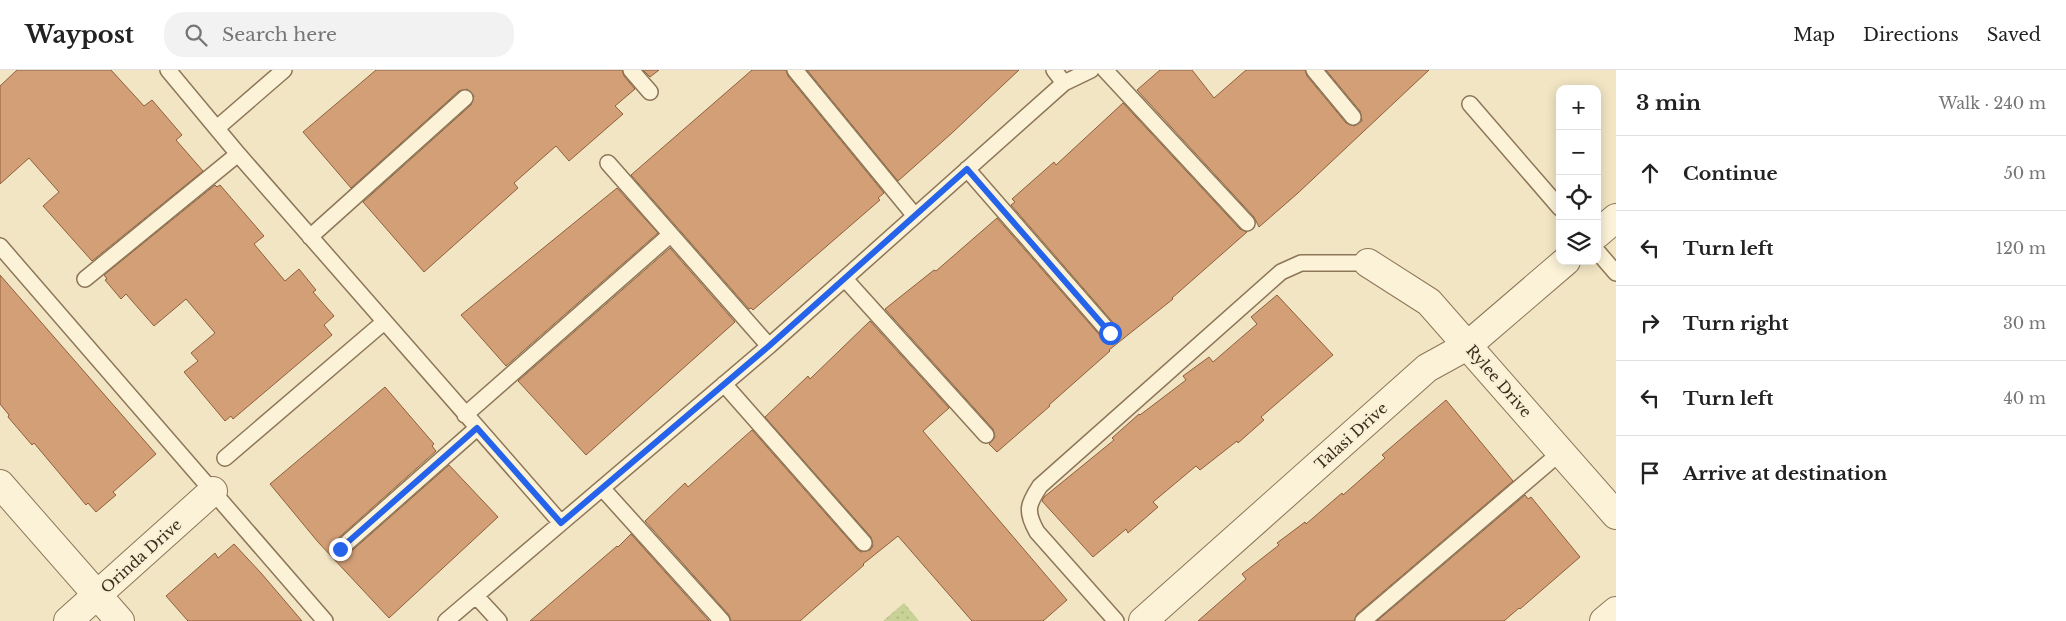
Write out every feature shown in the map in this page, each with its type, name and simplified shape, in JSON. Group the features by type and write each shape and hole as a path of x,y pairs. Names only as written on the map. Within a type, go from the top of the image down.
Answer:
{"street":[{"path":"1601,231 1616,218"},
{"name":"Rylee Drive","path":"1368,263 1429,302 1616,515"},
{"name":"Talasi Drive","path":"1143,621 1427,368 1467,346 1561,265"},
{"path":"0,484 120,621"},
{"name":"Orinda Drive","path":"68,621 98,596 212,491"},
{"path":"1604,621 1616,611"}],"lane":[{"path":"168,70 310,237 561,523"},
{"path":"218,128 284,70"},
{"path":"630,70 650,92"},
{"path":"795,70 915,216"},
{"path":"1054,70 1064,83"},
{"path":"446,621 769,346 1064,83 1091,70"},
{"path":"1105,70 1247,224"},
{"path":"1314,70 1353,117"},
{"path":"310,237 465,98"},
{"path":"1470,104 1556,203"},
{"path":"85,279 238,154"},
{"path":"608,163 769,346"},
{"path":"967,169 1110,333"},
{"path":"465,415 670,235"},
{"path":"0,246 325,621"},
{"path":"1601,256 1616,273"},
{"path":"1116,621 1037,532 1030,519 1029,502 1040,486 1281,272 1301,263 1368,263"},
{"path":"845,278 986,435"},
{"path":"225,458 384,322"},
{"path":"724,384 864,543"},
{"path":"340,549 477,428"},
{"path":"1363,621 1561,452"},
{"path":"602,488 722,621"},
{"path":"476,596 498,621"}],"green space":[{"path":"904,603 919,621 883,621"}],"building":[{"path":"17,70 111,70 144,106 152,100 182,135 176,140 203,171 92,261 43,206 59,192 29,158 0,184 0,86"},
{"path":"376,70 622,70 624,76 635,89 615,106 623,114 569,161 556,146 514,183 518,188 424,272 363,202 471,105 474,96 467,89 459,91 351,188 303,132"},
{"path":"643,70 659,70 650,77"},
{"path":"752,70 786,70 788,76 884,193 878,198 880,200 753,310 749,309 631,175"},
{"path":"807,70 1019,70 898,181"},
{"path":"1160,70 1192,70 1214,98 1246,70 1305,70 1307,76 1346,123 1354,126 1362,121 1360,111 1326,70 1429,70 1259,227 1254,217 1137,90"},
{"path":"1123,103 1240,229 1247,232 1173,299 1109,350 1050,406 997,452 989,444 995,437 993,429 885,309 934,270 936,271 997,218 1103,339 1111,342 1116,340 1119,332 1117,327 1011,205 1015,202 1012,199 1054,162 1056,165"},
{"path":"215,185 217,187 220,185 264,236 254,244 285,281 299,269 316,290 313,292 334,316 324,325 332,335 233,419 231,416 225,421 184,372 198,361 191,353 215,333 186,299 154,326 126,294 121,299 105,280 107,279 104,275"},
{"path":"617,188 658,233 506,366 461,315"},
{"path":"670,248 735,322 586,455 518,381"},
{"path":"0,275 156,454 113,492 116,495 96,512 88,503 86,505 34,443 32,445 8,417 9,415 0,404"},
{"path":"1277,295 1333,355 1261,417 1264,420 1238,443 1237,441 1200,470 1196,466 1153,502 1158,507 1128,533 1126,529 1093,557 1042,501 1044,497 1114,440 1112,438 1139,414 1186,380 1183,376 1209,357 1213,362 1257,324 1251,317"},
{"path":"870,321 949,408 923,431 1067,600 1043,621 972,621 898,536 863,564 800,621 731,621 729,615 645,521 685,483 688,487 752,430 857,549 861,552 870,550 873,546 871,537 765,417 808,376 810,379"},
{"path":"385,387 434,444 432,446 436,451 334,542 331,546 333,555 338,558 346,556 449,465 498,517 389,618 318,542 270,484"},
{"path":"1446,400 1513,481 1357,614 1354,621 1198,621 1246,579 1242,574 1279,545 1277,543 1305,522 1306,524 1342,493 1343,495 1385,458 1382,455"},
{"path":"1525,495 1528,499 1531,497 1580,557 1520,609 1504,621 1377,621"},
{"path":"631,534 709,621 530,621 618,547"},
{"path":"234,544 302,621 188,621 166,596 215,553 218,558"}],"route":[{"path":"340,549 477,428 561,523 769,346 967,169 1110,333"}]}
